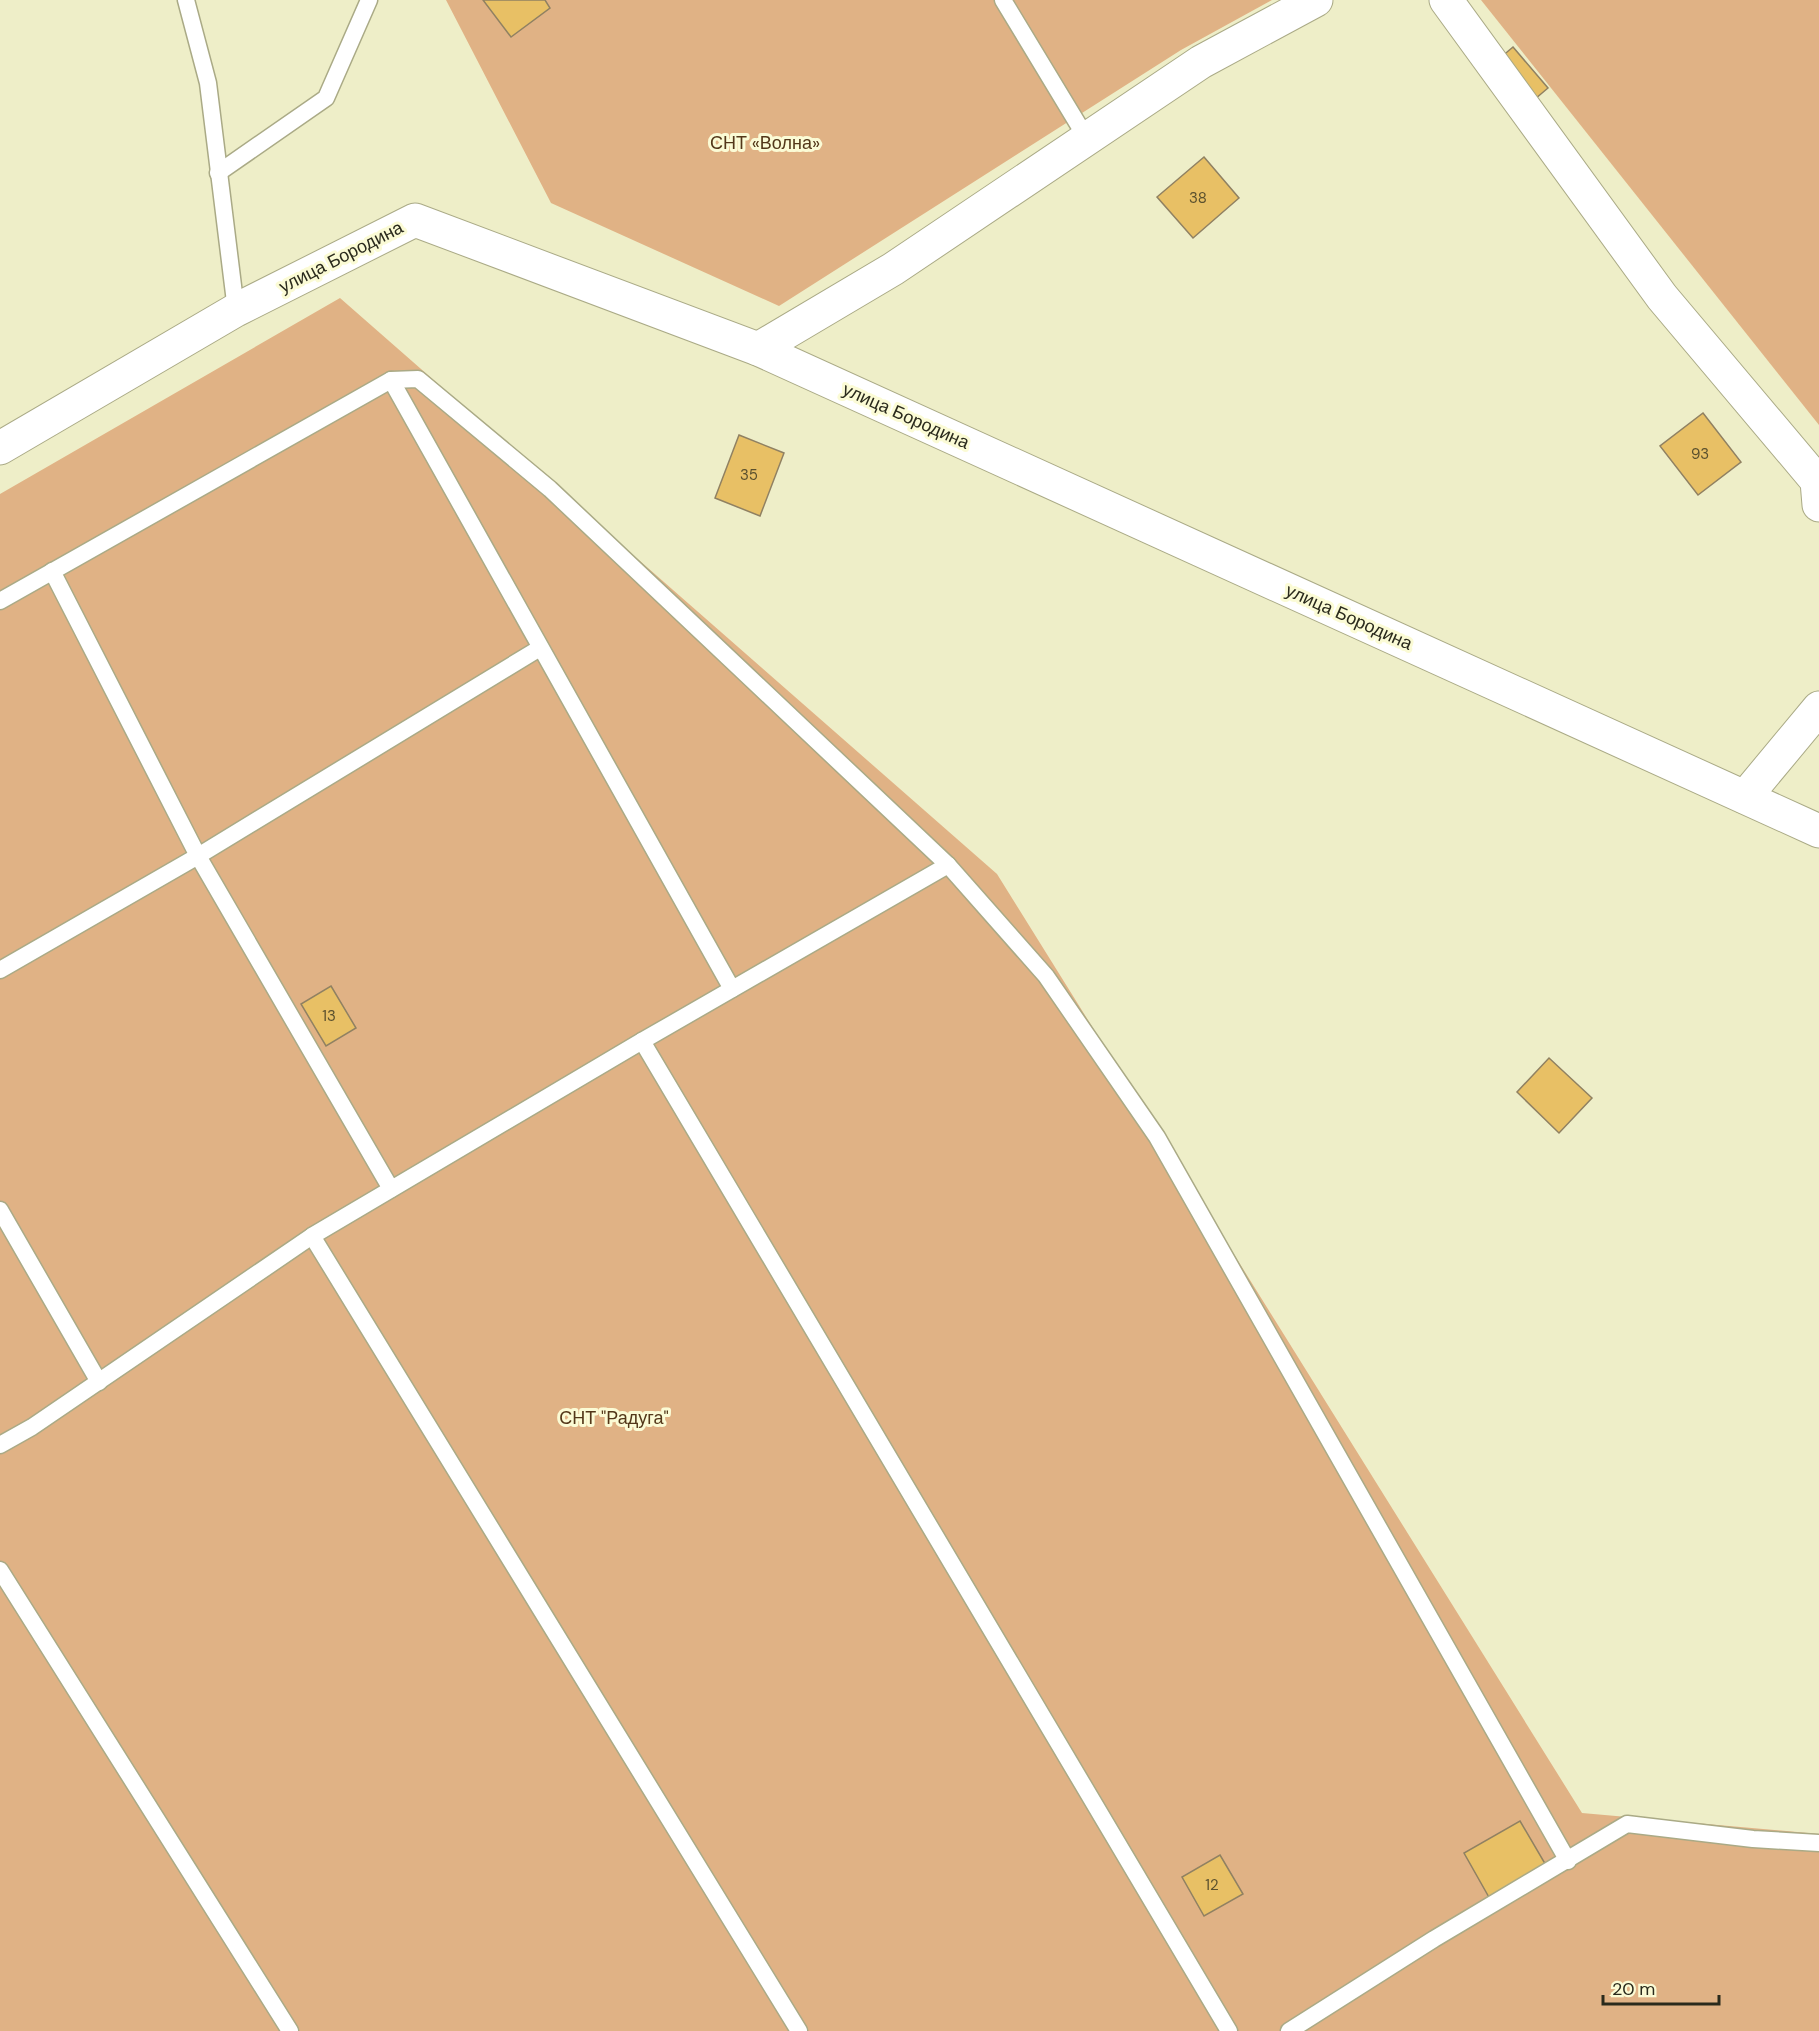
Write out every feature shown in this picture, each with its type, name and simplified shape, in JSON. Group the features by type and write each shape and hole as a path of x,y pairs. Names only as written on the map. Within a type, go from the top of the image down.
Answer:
{"main road":[{"path":"1446,0 1662,297 1817,482 1819,505"},
{"path":"758,348 893,269 1201,62 1307,2"},
{"name":"улица Бородина","path":"0,448 236,310 415,220 758,348 1819,831"},
{"path":"1745,797 1819,708"}],"lane":[{"path":"186,0 208,83 236,310"},
{"path":"218,173 326,98 369,0"},
{"path":"1003,0 1086,139"},
{"path":"0,601 391,380 418,379 550,489 948,865 1046,976 1157,1137 1568,1861"},
{"path":"391,380 732,989"},
{"path":"52,571 198,856 392,1189"},
{"path":"0,970 198,856 540,648"},
{"path":"0,1444 32,1427 312,1236 642,1041 948,865"},
{"path":"642,1041 1229,2031"},
{"path":"0,1210 99,1382"},
{"path":"312,1236 799,2031"},
{"path":"0,1570 290,2031"},
{"path":"1289,2031 1434,1939 1627,1824 1753,1839 1819,1843"}],"green space":[{"name":"СНТ «Волна»","path":"446,0 1272,0 1181,50 779,306 551,203"},
{"path":"1481,0 1819,0 1819,425"},
{"name":"СНТ \"Радуга\"","path":"340,298 997,874 1582,1813 1819,1834 1819,2031 0,2031 0,494"}],"building":[{"path":"483,0 545,0 550,8 511,37"},
{"path":"1513,47 1548,88 1535,99 1500,58"},
{"path":"1204,157 1239,198 1193,238 1157,197"},
{"path":"1703,413 1741,462 1698,495 1660,446"},
{"path":"739,435 784,453 760,516 715,498"},
{"path":"331,986 356,1028 326,1046 301,1004"},
{"path":"1549,1058 1592,1098 1559,1133 1517,1092"},
{"path":"1520,1821 1547,1867 1490,1899 1464,1853"},
{"path":"1220,1855 1243,1894 1204,1916 1182,1877"}]}
